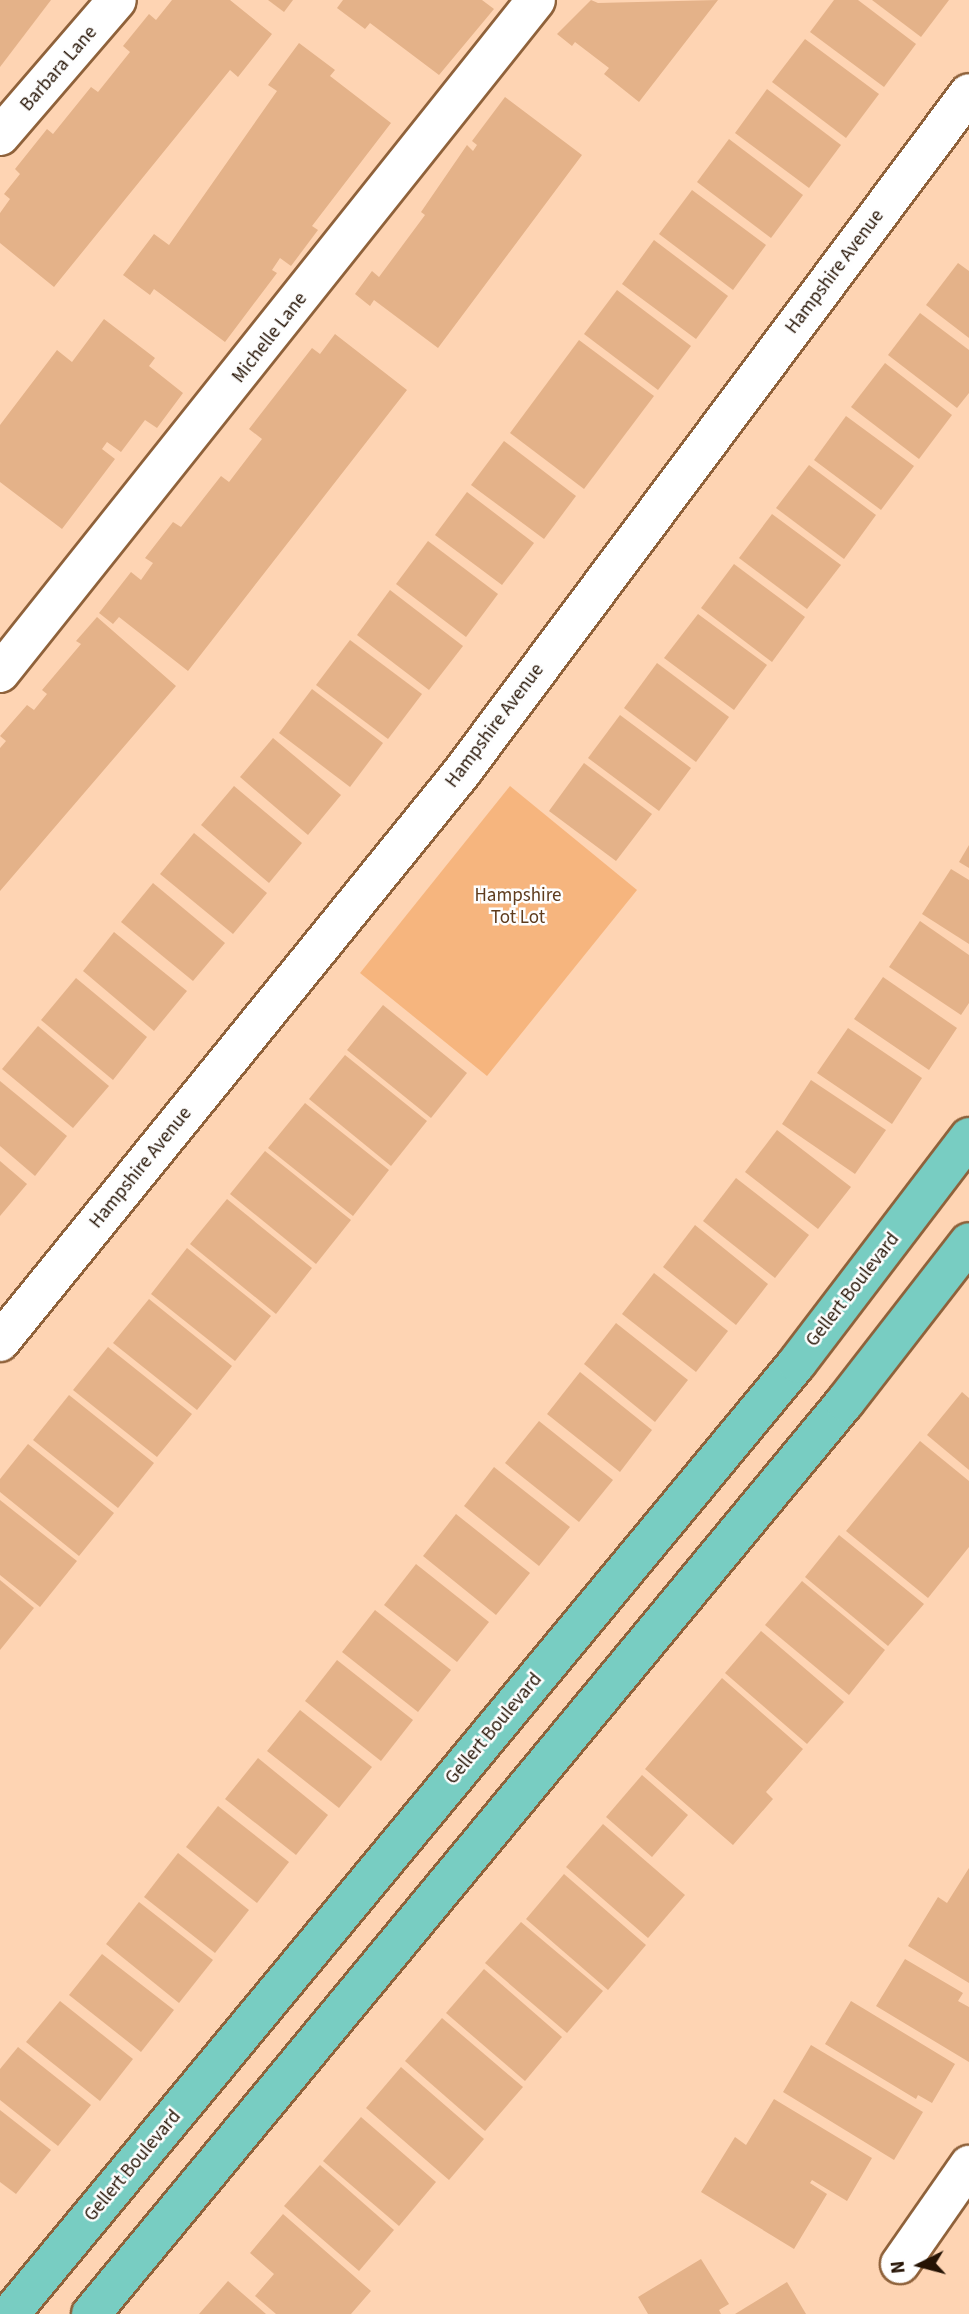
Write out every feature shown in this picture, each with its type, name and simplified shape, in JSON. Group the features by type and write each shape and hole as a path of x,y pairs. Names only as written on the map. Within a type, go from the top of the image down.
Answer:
{"main road":[{"name":"Gellert Boulevard","path":"10,2314 797,1363 968,1142"},
{"path":"91,2314 845,1402 969,1242"}],"street":[{"name":"Barbara Lane","path":"0,136 117,0"},
{"name":"Michelle Lane","path":"0,673 536,0"},
{"name":"Hampshire Avenue","path":"0,1342 462,772 969,93"},
{"path":"900,2264 969,2165"}],"green space":[{"name":"Hampshire Tot Lot","path":"510,786 637,890 487,1076 360,973"}],"building":[{"path":"0,0 51,0 0,67"},
{"path":"172,0 230,0 272,34 238,77 230,70 54,287 0,243 0,213 10,199 4,194 20,174 15,169 47,129 53,134 91,87 98,92 130,52 123,46 149,14 156,20"},
{"path":"268,0 293,0 284,12"},
{"path":"343,0 482,0 494,9 439,75 370,23 365,29 337,8"},
{"path":"591,0 598,3 718,0 639,102 604,74 609,68 575,42 572,46 557,34"},
{"path":"834,0 858,0 916,44 884,87 810,32"},
{"path":"872,0 949,0 921,37"},
{"path":"805,39 879,94 846,138 772,82"},
{"path":"299,43 335,70 330,76 391,123 312,226 318,230 291,266 280,258 272,270 277,273 225,342 154,289 150,295 123,275 154,234 169,245 277,91 268,85"},
{"path":"767,89 841,145 809,188 735,133"},
{"path":"505,97 582,155 438,348 374,300 370,306 355,294 372,271 379,277 425,215 421,212 467,145 473,151 477,145 472,141"},
{"path":"729,139 803,195 771,238 697,182"},
{"path":"692,190 766,245 733,290 659,234"},
{"path":"654,240 728,296 696,339 622,284"},
{"path":"958,263 969,271 969,338 926,305"},
{"path":"617,290 691,346 658,390 584,334"},
{"path":"920,313 969,350 969,393 957,408 888,355"},
{"path":"104,319 155,358 149,366 183,393 157,428 145,420 121,452 107,442 102,449 115,459 62,529 0,482 0,425 57,350 72,362"},
{"path":"335,334 407,390 188,671 119,617 113,624 99,613 131,572 141,580 153,563 145,558 173,522 181,527 221,476 229,482 262,439 249,429 312,348 320,354"},
{"path":"579,340 654,396 584,489 510,433"},
{"path":"885,363 952,415 919,459 851,407"},
{"path":"846,416 914,466 881,510 814,460"},
{"path":"504,441 576,496 544,539 471,485"},
{"path":"809,465 876,515 844,559 776,508"},
{"path":"467,492 534,543 502,585 435,535"},
{"path":"772,514 841,565 807,609 739,558"},
{"path":"428,541 498,594 466,637 396,584"},
{"path":"734,564 805,617 772,662 701,608"},
{"path":"390,590 463,646 429,690 357,635"},
{"path":"698,614 767,665 734,710 664,658"},
{"path":"97,617 176,686 0,891 0,748 6,741 0,736 27,705 34,710 47,694 42,690 81,644 76,641"},
{"path":"350,640 422,694 388,739 316,685"},
{"path":"657,663 729,717 696,762 624,708"},
{"path":"312,689 383,743 350,787 279,733"},
{"path":"620,715 691,768 659,811 588,758"},
{"path":"273,738 341,795 308,835 240,777"},
{"path":"584,763 652,814 616,861 549,811"},
{"path":"234,786 302,843 269,883 201,825"},
{"path":"194,833 267,893 233,934 160,874"},
{"path":"969,845 969,868 959,862"},
{"path":"951,869 969,880 969,944 922,914"},
{"path":"153,883 225,943 193,981 121,922"},
{"path":"920,921 969,955 969,1003 961,1015 889,967"},
{"path":"114,932 187,991 154,1031 83,971"},
{"path":"883,977 957,1028 929,1070 854,1019"},
{"path":"76,978 147,1037 113,1080 41,1020"},
{"path":"383,1005 467,1073 431,1118 347,1050"},
{"path":"38,1026 109,1086 73,1128 2,1069"},
{"path":"848,1028 922,1078 892,1124 817,1073"},
{"path":"345,1055 427,1121 391,1166 309,1099"},
{"path":"811,1080 886,1130 855,1174 782,1124"},
{"path":"0,1081 67,1136 35,1176 0,1146"},
{"path":"305,1103 389,1170 353,1216 268,1148"},
{"path":"777,1130 851,1187 818,1229 745,1172"},
{"path":"265,1151 351,1220 316,1264 230,1194"},
{"path":"0,1161 27,1184 0,1216"},
{"path":"736,1178 809,1235 775,1278 703,1221"},
{"path":"227,1199 312,1268 276,1314 190,1244"},
{"path":"695,1225 768,1284 736,1325 663,1267"},
{"path":"187,1248 271,1316 235,1361 151,1294"},
{"path":"654,1273 728,1331 696,1372 622,1314"},
{"path":"149,1299 232,1366 197,1410 113,1343"},
{"path":"616,1323 688,1380 655,1422 584,1364"},
{"path":"108,1347 192,1414 157,1457 73,1390"},
{"path":"580,1372 652,1430 620,1472 547,1414"},
{"path":"962,1392 969,1398 969,1470 927,1435"},
{"path":"69,1395 154,1463 118,1508 33,1440"},
{"path":"539,1421 613,1480 579,1522 505,1463"},
{"path":"920,1441 969,1481 969,1547 928,1598 846,1531"},
{"path":"28,1444 114,1513 79,1556 0,1492 0,1479"},
{"path":"494,1467 570,1527 539,1566 464,1506"},
{"path":"0,1500 77,1561 40,1607 0,1575"},
{"path":"456,1514 530,1573 496,1615 423,1556"},
{"path":"839,1535 924,1604 888,1646 805,1577"},
{"path":"416,1564 489,1622 457,1662 384,1605"},
{"path":"0,1580 34,1608 0,1650"},
{"path":"802,1581 885,1650 849,1695 765,1625"},
{"path":"375,1610 451,1670 418,1712 342,1652"},
{"path":"761,1631 844,1702 807,1744 725,1673"},
{"path":"337,1660 413,1720 381,1761 305,1701"},
{"path":"722,1678 803,1749 766,1792 773,1799 733,1845 645,1769"},
{"path":"300,1710 372,1767 339,1808 267,1751"},
{"path":"258,1758 328,1815 296,1855 225,1799"},
{"path":"642,1775 688,1815 652,1857 606,1817"},
{"path":"218,1806 289,1862 257,1903 186,1847"},
{"path":"603,1824 685,1895 648,1938 566,1867"},
{"path":"178,1853 249,1910 215,1953 144,1897"},
{"path":"969,1868 969,1983 908,1946 938,1897 947,1903"},
{"path":"564,1874 646,1945 608,1990 526,1919"},
{"path":"139,1902 213,1960 179,2003 106,1944"},
{"path":"521,1922 603,1991 567,2033 485,1963"},
{"path":"102,1954 174,2010 141,2052 69,1995"},
{"path":"905,1959 963,1993 958,2001 969,2007 969,2062 876,2006"},
{"path":"484,1969 562,2037 525,2081 446,2013"},
{"path":"60,2001 133,2059 100,2101 26,2042"},
{"path":"851,2001 955,2064 932,2103 918,2095 916,2099 825,2044"},
{"path":"442,2018 523,2087 485,2131 405,2061"},
{"path":"811,2045 923,2112 894,2160 783,2092"},
{"path":"18,2047 91,2105 58,2146 0,2100 0,2069"},
{"path":"401,2067 484,2139 449,2180 366,2108"},
{"path":"774,2099 872,2158 847,2201 812,2180 810,2183 827,2194 794,2249 701,2192 735,2137 746,2145"},
{"path":"0,2110 51,2150 16,2194 0,2182"},
{"path":"361,2117 436,2182 399,2226 323,2161"},
{"path":"320,2165 394,2230 359,2271 284,2206"},
{"path":"283,2214 371,2291 351,2314 276,2314 255,2296 274,2274 250,2253"},
{"path":"701,2259 729,2304 719,2310 721,2314 648,2314 638,2297"},
{"path":"228,2281 266,2314 199,2314"},
{"path":"787,2282 806,2314 735,2314"}]}
